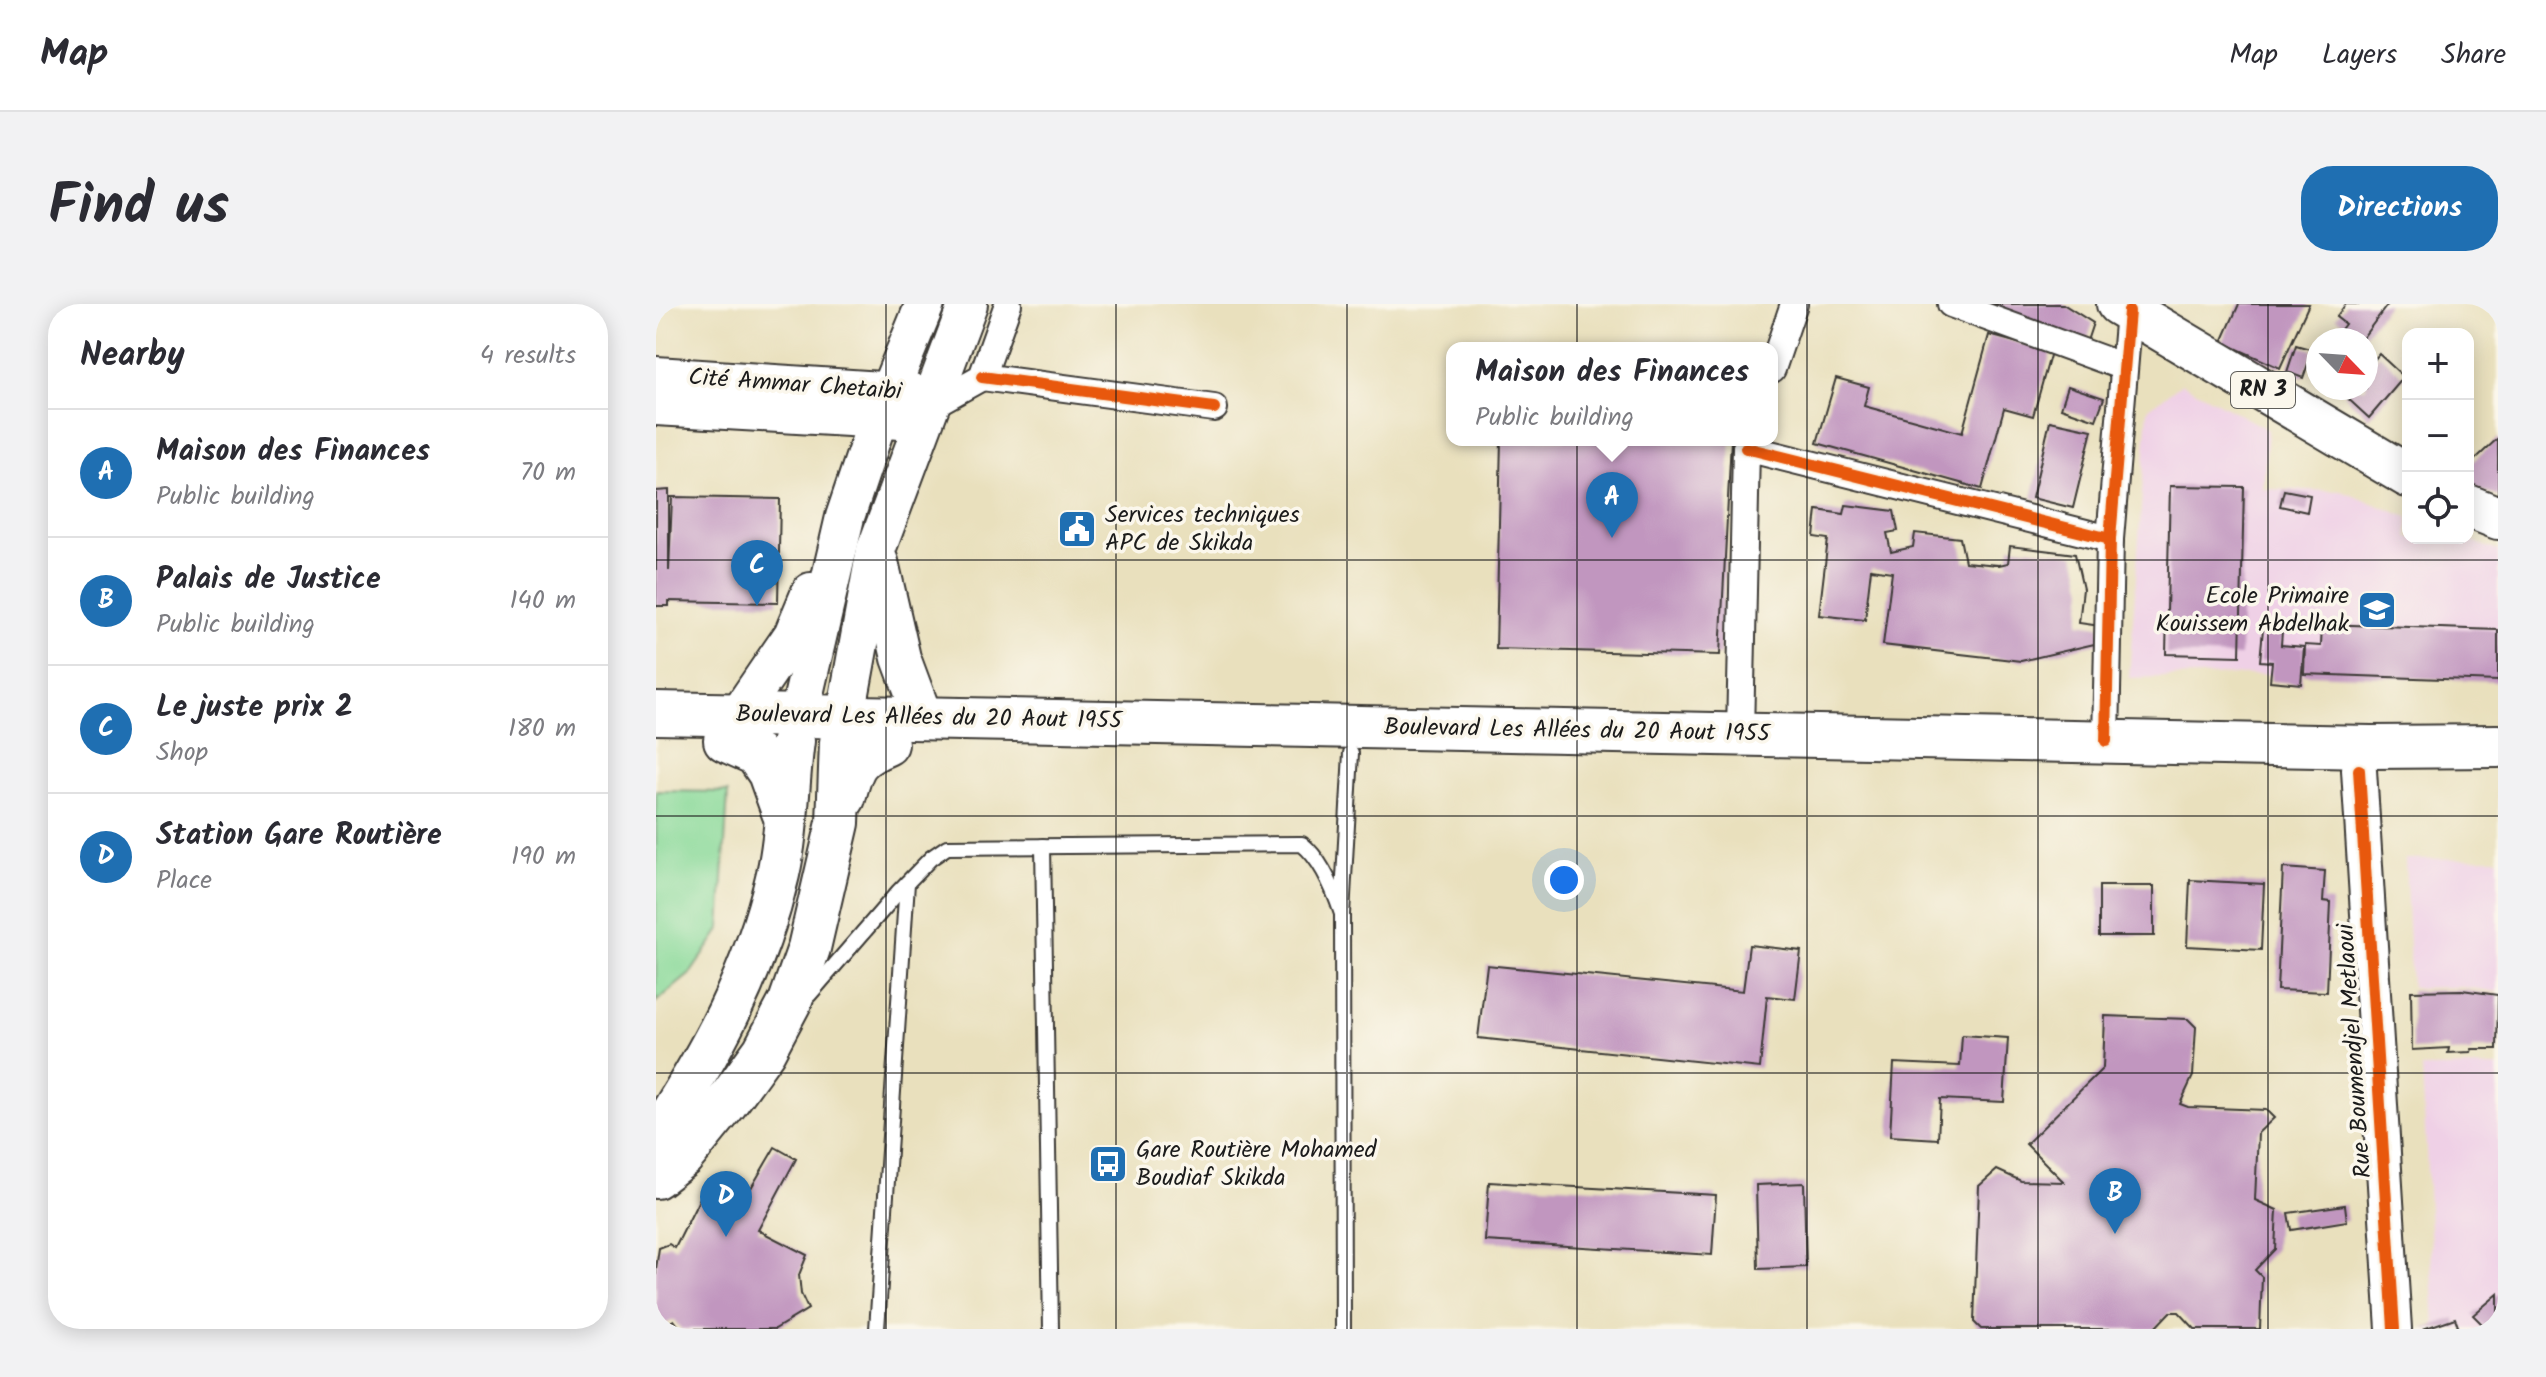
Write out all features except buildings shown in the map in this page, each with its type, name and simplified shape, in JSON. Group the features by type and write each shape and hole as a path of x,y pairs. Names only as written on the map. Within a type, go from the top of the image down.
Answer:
{"main road":[{"path":"787,823 769,773 732,727 793,635 845,517 883,405 925,304"},
{"path":"838,823 843,729 876,550 968,304"},
{"name":"RN 3","path":"2124,308 2402,472"},
{"name":"Cité Ammar Chetaibi","path":"656,376 883,405"},
{"name":"Cité Ammar Chetaibi","path":"656,406 930,407"},
{"path":"2474,508 2498,518"},
{"path":"656,1138 697,1075 737,1000 761,939 779,872 796,728 845,517"},
{"path":"876,550 901,658 923,717"},
{"name":"Boulevard Les Allées du 20 Aout 1955","path":"656,713 732,727 843,729 923,717 2371,747 2498,746"},
{"name":"Boulevard Les Allées du 20 Aout 1955","path":"656,739 732,727"},
{"name":"Boulevard Les Allées du 20 Aout 1955","path":"843,729 887,744 2359,770 2498,768"},
{"path":"656,1177 683,1156 764,1051 790,1002 809,948 856,761 887,744"}],"street":[{"path":"982,377 1008,304"},
{"path":"1778,351 1794,304"},
{"path":"1951,304 2124,367"},
{"path":"2106,741 2110,539 2124,367 2124,308"},
{"path":"930,407 982,377 1214,408"},
{"path":"1740,734 1747,446"},
{"path":"1755,446 2110,539"},
{"name":"Rue Boumendjel Metlaoui","path":"2359,770 2394,1329"}],"lane":[{"path":"1343,1329 1342,914 1351,753"},
{"path":"764,1051 835,963 931,858 947,847 1302,844 1311,851 1325,874 1342,914"},
{"path":"1043,846 1051,1329"},
{"path":"877,1329 907,883"}],"shaded area":[{"path":"2182,383 2268,430 2263,489 2341,491 2402,515 2402,544 2474,542 2498,551 2498,668 2129,678 2148,409"},
{"path":"2498,858 2498,992 2463,987 2411,988 2405,859"},
{"path":"2498,1067 2498,1329 2435,1329 2422,1068"}],"green space":[{"path":"656,791 728,792 720,930 690,974 656,1002"}],"cycle path":[{"path":"2106,741 2110,539 2129,311"},
{"path":"982,377 1214,408"},
{"path":"1746,448 2110,539"},
{"path":"2359,770 2394,1329"}],"place":[{"name":"Services techniques APC de Skikda","path":"1077,529"},
{"name":"Maison des Finances","path":"1612,538"},
{"name":"Le juste prix 2","path":"757,606"},
{"name":"Ecole Primaire Kouissem Abdelhak","path":"2377,610"},
{"name":"Gare Routière Mohamed Boudiaf Skikda","path":"1108,1164"},
{"name":"Palais de Justice","path":"2115,1234"},
{"name":"Station Gare Routière","path":"726,1237"}]}
